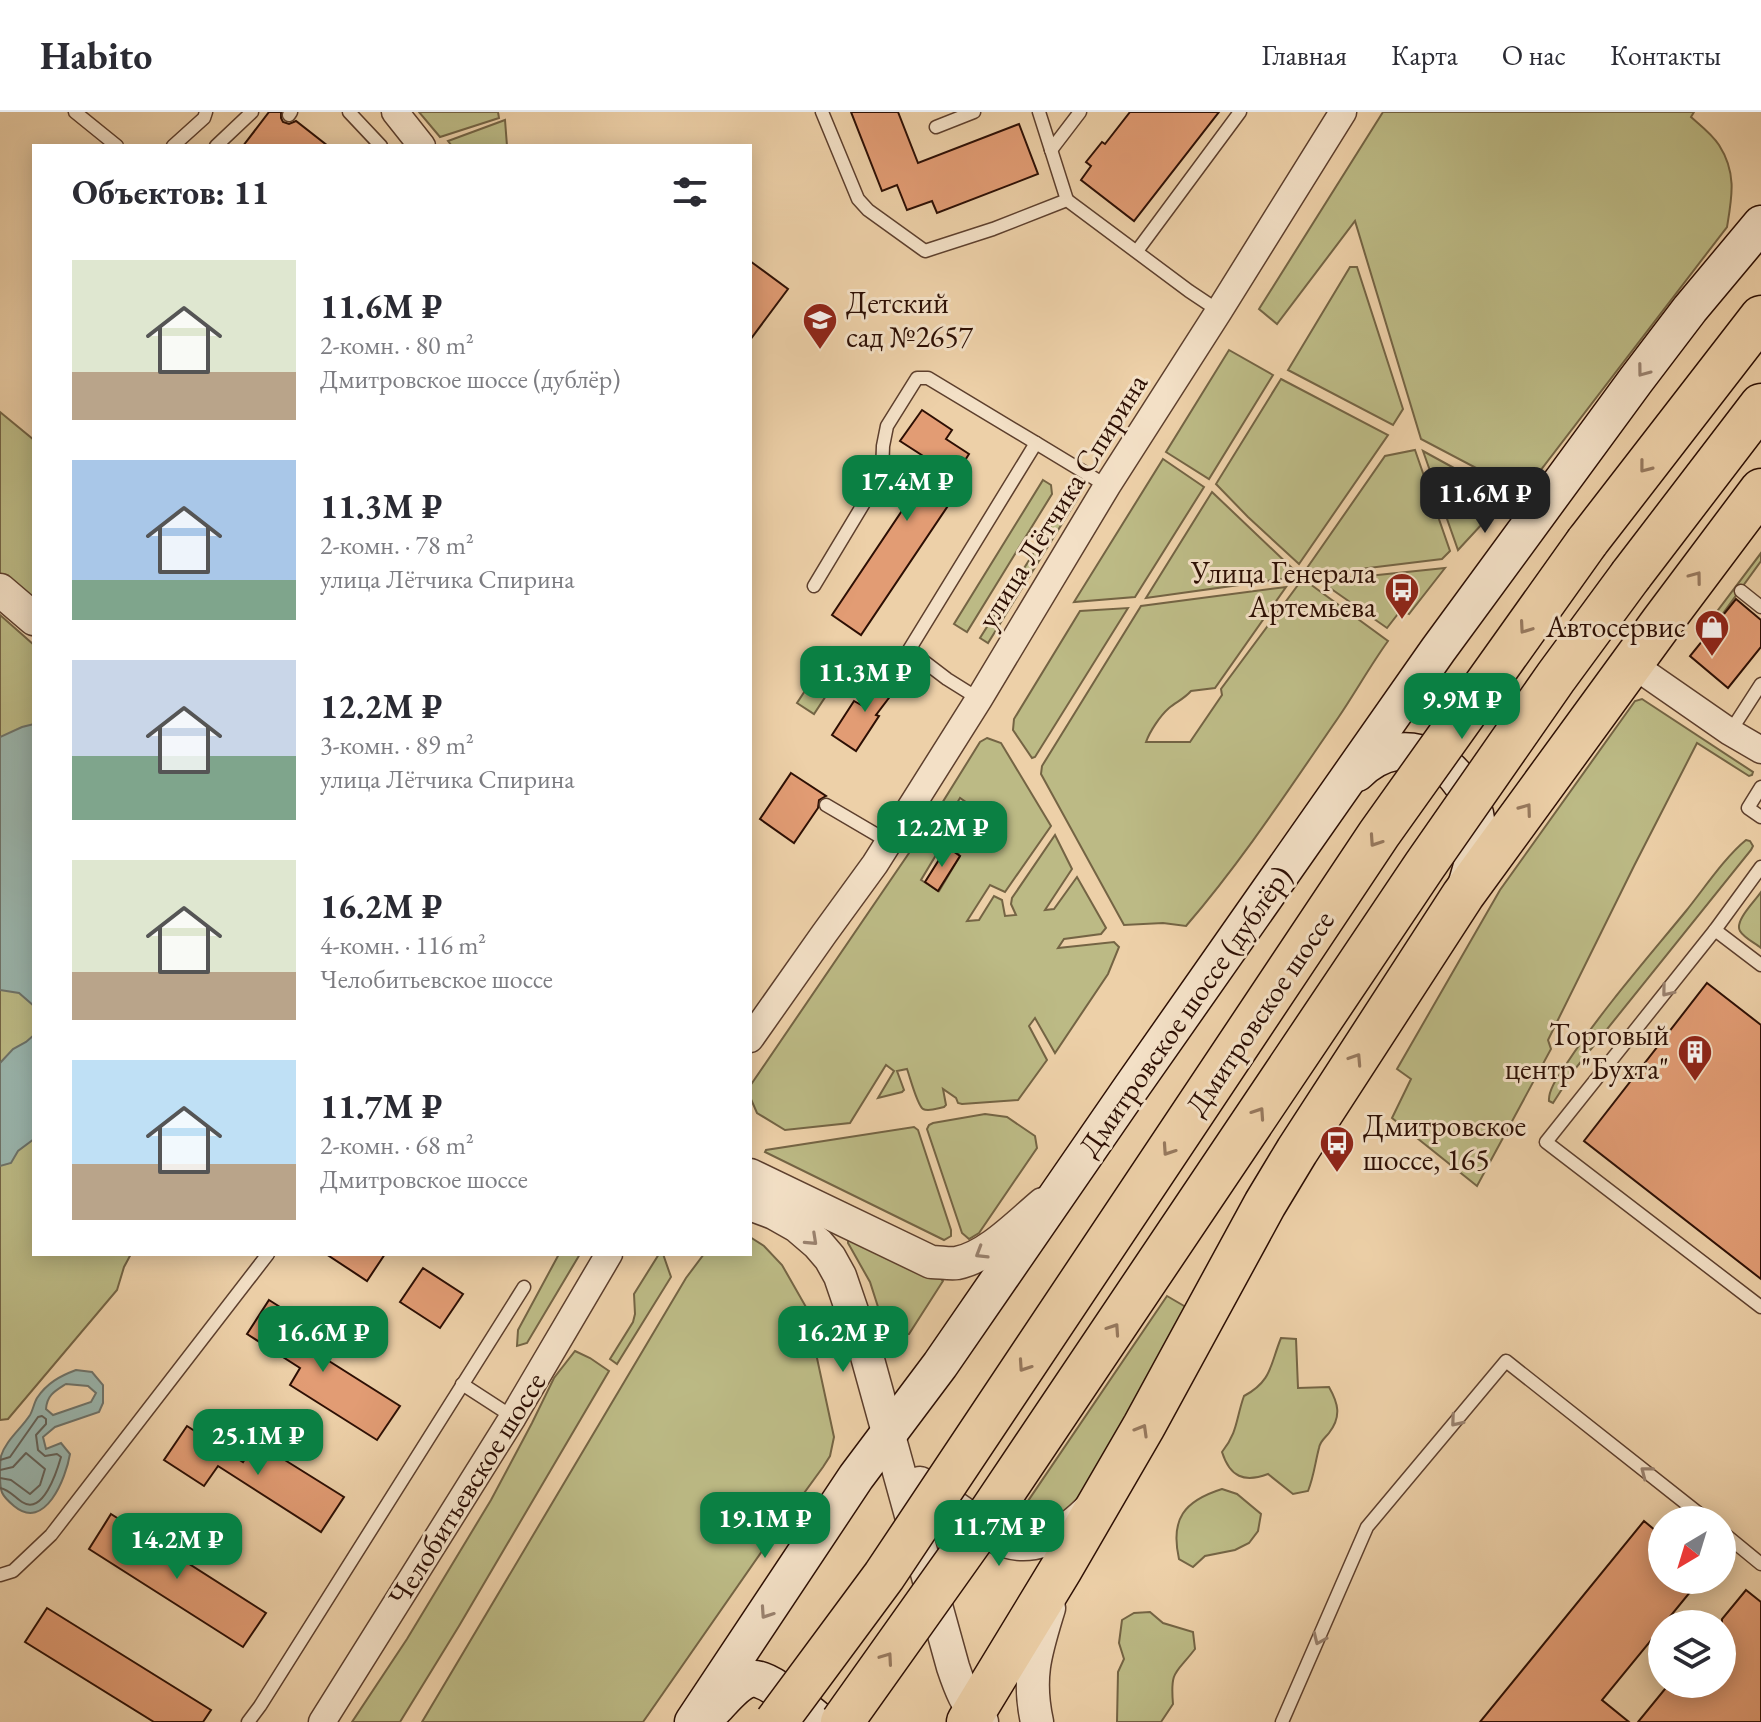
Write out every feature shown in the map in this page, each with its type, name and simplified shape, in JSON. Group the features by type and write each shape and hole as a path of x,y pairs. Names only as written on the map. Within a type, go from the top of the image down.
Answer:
{"highway":[{"name":"Дмитровское шоссе","path":"776,1722 884,1576 1379,834 1587,542 1761,317"},
{"name":"Дмитровское шоссе","path":"842,1722 977,1532 1425,865 1556,677 1761,405"},
{"path":"975,1719 1289,1164 1463,895 1761,490"}],"main road":[{"path":"1690,309 1761,201"},
{"path":"1690,309 1761,224"},
{"name":"Дмитровское шоссе (дублёр)","path":"693,1722 856,1477 893,1450 940,1365 1332,801 1484,587 1690,309"},
{"path":"1332,801 1361,769 1386,753 1413,751 1443,764 1466,791 1477,827 1477,849 1463,895"},
{"path":"702,1722 750,1678 764,1680 820,1722"}],"street":[{"path":"395,112 420,144"},
{"name":"улица Лётчика Спирина","path":"752,1036 908,813 1107,486 1343,112"},
{"path":"0,590 32,617"},
{"path":"1632,664 1761,750"},
{"path":"752,1176 931,1262 953,1264 969,1260 990,1248 1064,1187"},
{"path":"752,1205 797,1226 818,1244 840,1276 850,1301 953,1667 975,1719"},
{"name":"Челобитьевское шоссе","path":"322,1722 513,1417 608,1256"},
{"path":"893,1450 994,1536 1015,1544 1031,1545 1048,1540 1072,1527 1103,1497"},
{"path":"1037,1722 1032,1694 1034,1658 1061,1569"}],"lane":[{"path":"75,112 115,144"},
{"path":"175,144 204,118 206,112"},
{"path":"218,144 252,112"},
{"path":"349,112 379,144"},
{"path":"822,112 858,199 868,210 925,251 1067,200"},
{"path":"936,127 974,112"},
{"path":"1039,112 1067,200 1219,311"},
{"path":"1051,150 1080,112"},
{"path":"1137,251 1240,112"},
{"path":"814,586 882,473 887,426 917,378 928,378 1107,486"},
{"path":"979,699 909,650 1036,443"},
{"path":"1741,591 1761,607"},
{"path":"1730,732 1761,684"},
{"path":"1761,787 1748,808 1761,817"},
{"path":"826,805 889,842"},
{"path":"908,813 952,837 971,810"},
{"path":"1761,867 1715,930 1546,1142 1761,1307"},
{"path":"1715,930 1761,965"},
{"path":"0,1575 13,1571 51,1535 266,1256"},
{"path":"248,1722 524,1287"},
{"path":"1282,1722 1367,1527 1506,1361 1689,1506"},
{"path":"462,1384 513,1417"},
{"path":"1736,1543 1761,1564"}],"shaded area":[{"path":"419,112 498,112 499,118 440,137"},
{"path":"1383,112 1694,112 1691,117 1713,137 1729,165 1732,185 1727,227 1527,488 1521,479 1514,488 1421,439 1355,221 1277,324 1259,309"},
{"path":"505,120 507,144 450,144 448,141"},
{"path":"1350,267 1357,267 1403,409 1393,425 1288,370"},
{"path":"1229,350 1273,375 1209,479 1166,452"},
{"path":"1281,379 1388,435 1299,564 1216,484"},
{"path":"0,412 32,438 32,601 0,573"},
{"path":"1415,450 1450,551 1442,559 1311,575 1307,573 1307,568 1385,456"},
{"path":"1423,451 1507,497 1458,550"},
{"path":"1163,459 1204,487 1135,597 1074,602"},
{"path":"1043,480 1051,485 1052,494 967,632 954,624"},
{"path":"1079,481 1078,498 988,643 980,638"},
{"path":"1212,492 1294,570 1289,578 1146,598"},
{"path":"1761,553 1761,561 1708,634 1703,630"},
{"path":"1445,568 1409,614 1401,610 1387,628 1320,581"},
{"path":"1310,584 1388,641 1265,824 1186,926 1163,923 1124,925 1041,774 1042,766 1141,606 1286,587 1215,688 1191,691 1166,711 1146,742 1190,742 1222,695 1221,689 1298,585"},
{"path":"1128,608 1032,758 1013,730 1014,719 1080,611"},
{"path":"0,615 32,643 32,1256 130,1256 117,1290 8,1419 0,1420"},
{"path":"824,662 841,673 814,714 797,703"},
{"path":"1642,699 1753,772 1752,775 1697,743 1548,1040 1551,1049 1477,1186 1392,1118 1411,1079 1397,1069 1500,890 1635,701"},
{"path":"987,738 1001,743 1051,826 1005,892 990,885 967,921 979,920 994,896 1002,900 1005,916 1016,915 1012,898 1055,835 1072,869 1045,910 1054,909 1077,877 1106,928 1101,934 1064,939 1058,948 1114,942 1119,947 1108,974 1055,1053 1035,1018 1029,1026 1047,1060 1018,1100 962,1104 943,1089 946,1105 925,1110 918,1102 907,1069 897,1071 904,1090 902,1092 878,1098 894,1071 886,1065 850,1123 785,1130 757,1113 752,1102 752,1083 922,834 936,835 945,840 921,880 939,891 983,814 960,798 948,815 934,816 980,742"},
{"path":"1746,840 1753,846 1751,850 1575,1069 1553,1103 1549,1101 1555,1082 1580,1043 1722,864"},
{"path":"1761,892 1761,948 1744,936 1739,927 1742,917"},
{"path":"985,1114 1007,1117 1035,1136 1037,1148 979,1233 969,1239 962,1233 927,1129 933,1123"},
{"path":"914,1127 918,1130 951,1230 951,1236 944,1240 765,1152 766,1150"},
{"path":"848,1231 935,1273 943,1281 909,1334 887,1335 870,1282 848,1243"},
{"path":"752,1238 782,1265 806,1307 834,1437 830,1456 643,1722 422,1722 686,1278 702,1256 752,1256"},
{"path":"558,1256 579,1256 527,1343 517,1346 518,1330"},
{"path":"658,1256 664,1256 671,1277 617,1364 610,1359 633,1322 634,1294"},
{"path":"1167,1296 1191,1310 1075,1507 1038,1527 1011,1526"},
{"path":"1281,1338 1296,1339 1298,1388 1329,1387 1337,1410 1336,1421 1320,1446 1308,1491 1293,1494 1268,1474 1252,1478 1239,1476 1229,1467 1222,1452 1234,1431 1244,1396 1265,1378"},
{"path":"575,1351 609,1371 459,1626 400,1722 352,1722 407,1639 491,1500 554,1378"},
{"path":"1222,1489 1237,1494 1261,1514 1258,1531 1249,1543 1235,1550 1205,1556 1193,1567 1179,1559 1179,1522 1189,1506 1198,1499"},
{"path":"1150,1612 1163,1623 1193,1632 1195,1649 1176,1673 1172,1684 1173,1704 1161,1722 1117,1722 1118,1672 1124,1659 1119,1643 1122,1620 1134,1613"}],"water":[{"path":"32,724 32,1004 19,993 0,990 0,737"},
{"path":"32,1037 32,1140 18,1151 11,1163 0,1166 0,1063 13,1049"},
{"path":"76,1370 92,1372 103,1385 103,1403 99,1412 55,1427 43,1437 46,1449 61,1443 70,1454 68,1464 52,1499 35,1512 25,1512 2,1493 3,1450 30,1415 45,1388","holes":["66,1384 88,1386 96,1393 91,1402 53,1415 46,1409 50,1397"]}],"building":[{"path":"269,112 281,112 283,122 289,124 296,121 325,144 245,144"},
{"path":"851,112 898,112 918,163 1019,124 1038,174 937,213 932,201 907,210 897,185 882,191"},
{"path":"1130,112 1219,112 1134,221 1081,180 1091,166 1086,162"},
{"path":"752,262 788,289 752,337"},
{"path":"922,410 952,430 946,439 969,454 955,476 964,482 861,635 832,615 934,463 900,441"},
{"path":"1736,599 1761,620 1761,647 1728,688 1690,656"},
{"path":"887,672 901,682 876,715 879,716 856,751 832,735 854,701 863,706"},
{"path":"791,773 826,796 819,800 818,808 794,843 760,819"},
{"path":"947,847 960,856 938,891 925,882"},
{"name":"Торговый центр \"Бухта\"","path":"1707,983 1761,1025 1761,1279 1584,1141"},
{"path":"329,1256 384,1256 367,1281"},
{"path":"423,1268 463,1294 440,1328 400,1302"},
{"path":"269,1300 310,1326 299,1342 400,1406 377,1440 290,1385 300,1368 247,1334"},
{"path":"187,1426 243,1462 256,1442 344,1497 321,1532 218,1466 204,1486 164,1460"},
{"path":"111,1514 266,1613 243,1647 89,1549"},
{"path":"1644,1521 1648,1524 1648,1594 1689,1594 1675,1610 1648,1610 1648,1644 1602,1700 1629,1722 1480,1722"},
{"path":"1746,1590 1761,1602 1761,1722 1638,1722 1658,1698 1736,1698 1736,1610 1729,1610"},
{"path":"47,1608 211,1710 203,1722 154,1722 25,1642"}],"place":[{"name":"Детский сад №2657","path":"820,351"},
{"name":"Улица Генерала Артемьева","path":"1402,621"},
{"name":"Автосервис","path":"1712,658"},
{"name":"Торговый центр \"Бухта\"","path":"1695,1083"},
{"name":"Дмитровское шоссе, 165","path":"1337,1174"}]}
